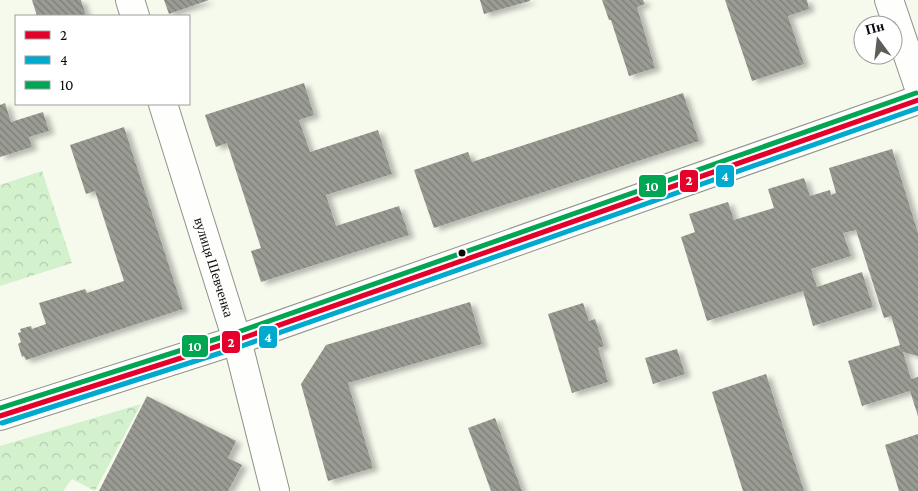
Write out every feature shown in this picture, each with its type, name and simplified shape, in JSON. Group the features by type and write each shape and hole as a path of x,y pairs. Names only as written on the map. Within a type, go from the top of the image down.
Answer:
{"street":[{"path":"130,0 135,15"},
{"path":"889,0 918,85"},
{"path":"0,416 237,340 918,100"},
{"name":"вулиця Шевченка","path":"163,105 237,340 275,491"}],"green space":[{"path":"42,171 72,263 0,286 0,185"},
{"path":"141,404 95,491 72,479 63,491 0,491 0,446"}],"building":[{"path":"32,0 81,0 86,15 37,15"},
{"path":"164,0 209,0 169,14"},
{"path":"480,0 530,0 530,1 484,14"},
{"path":"602,0 643,0 645,4 637,7 655,68 629,76 611,20 609,20"},
{"path":"725,0 807,0 809,9 788,16 804,64 752,81"},
{"path":"304,83 314,115 299,120 310,152 378,130 392,174 326,195 336,226 399,206 409,235 261,282 251,251 261,248 227,143 216,147 205,115"},
{"path":"683,93 699,141 434,228 414,170 468,152 472,162"},
{"path":"5,103 11,122 43,112 49,131 29,137 32,147 0,157 0,105"},
{"path":"124,127 183,309 26,360 24,356 22,357 18,344 21,342 18,333 21,332 20,329 31,326 32,329 46,324 39,303 85,289 87,293 124,281 95,191 86,194 70,145"},
{"path":"892,149 918,233 918,356 903,352 911,379 918,377 918,416 910,391 862,406 848,361 900,345 891,316 884,318 856,230 843,233 851,256 811,269 817,287 862,272 873,307 813,326 803,291 707,321 681,237 695,232 689,214 728,202 734,220 774,208 768,189 804,178 810,196 830,190 831,195 836,193 829,168"},
{"path":"470,302 482,344 348,383 373,468 328,481 301,384 326,345"},
{"path":"583,303 589,321 595,319 604,346 598,348 608,382 572,393 548,314"},
{"path":"677,349 685,374 653,384 645,358"},
{"path":"766,374 804,491 743,491 712,392"},
{"path":"147,396 236,441 228,458 242,465 228,491 99,491"},
{"path":"495,418 522,491 491,491 468,428"},
{"path":"918,434 918,491 899,491 885,445"}],"transit line":[{"name":"10","path":"0,408 235,333 916,93"},
{"name":"2","path":"0,416 237,340 918,100"},
{"name":"4","path":"2,423 239,347 918,108"}]}
